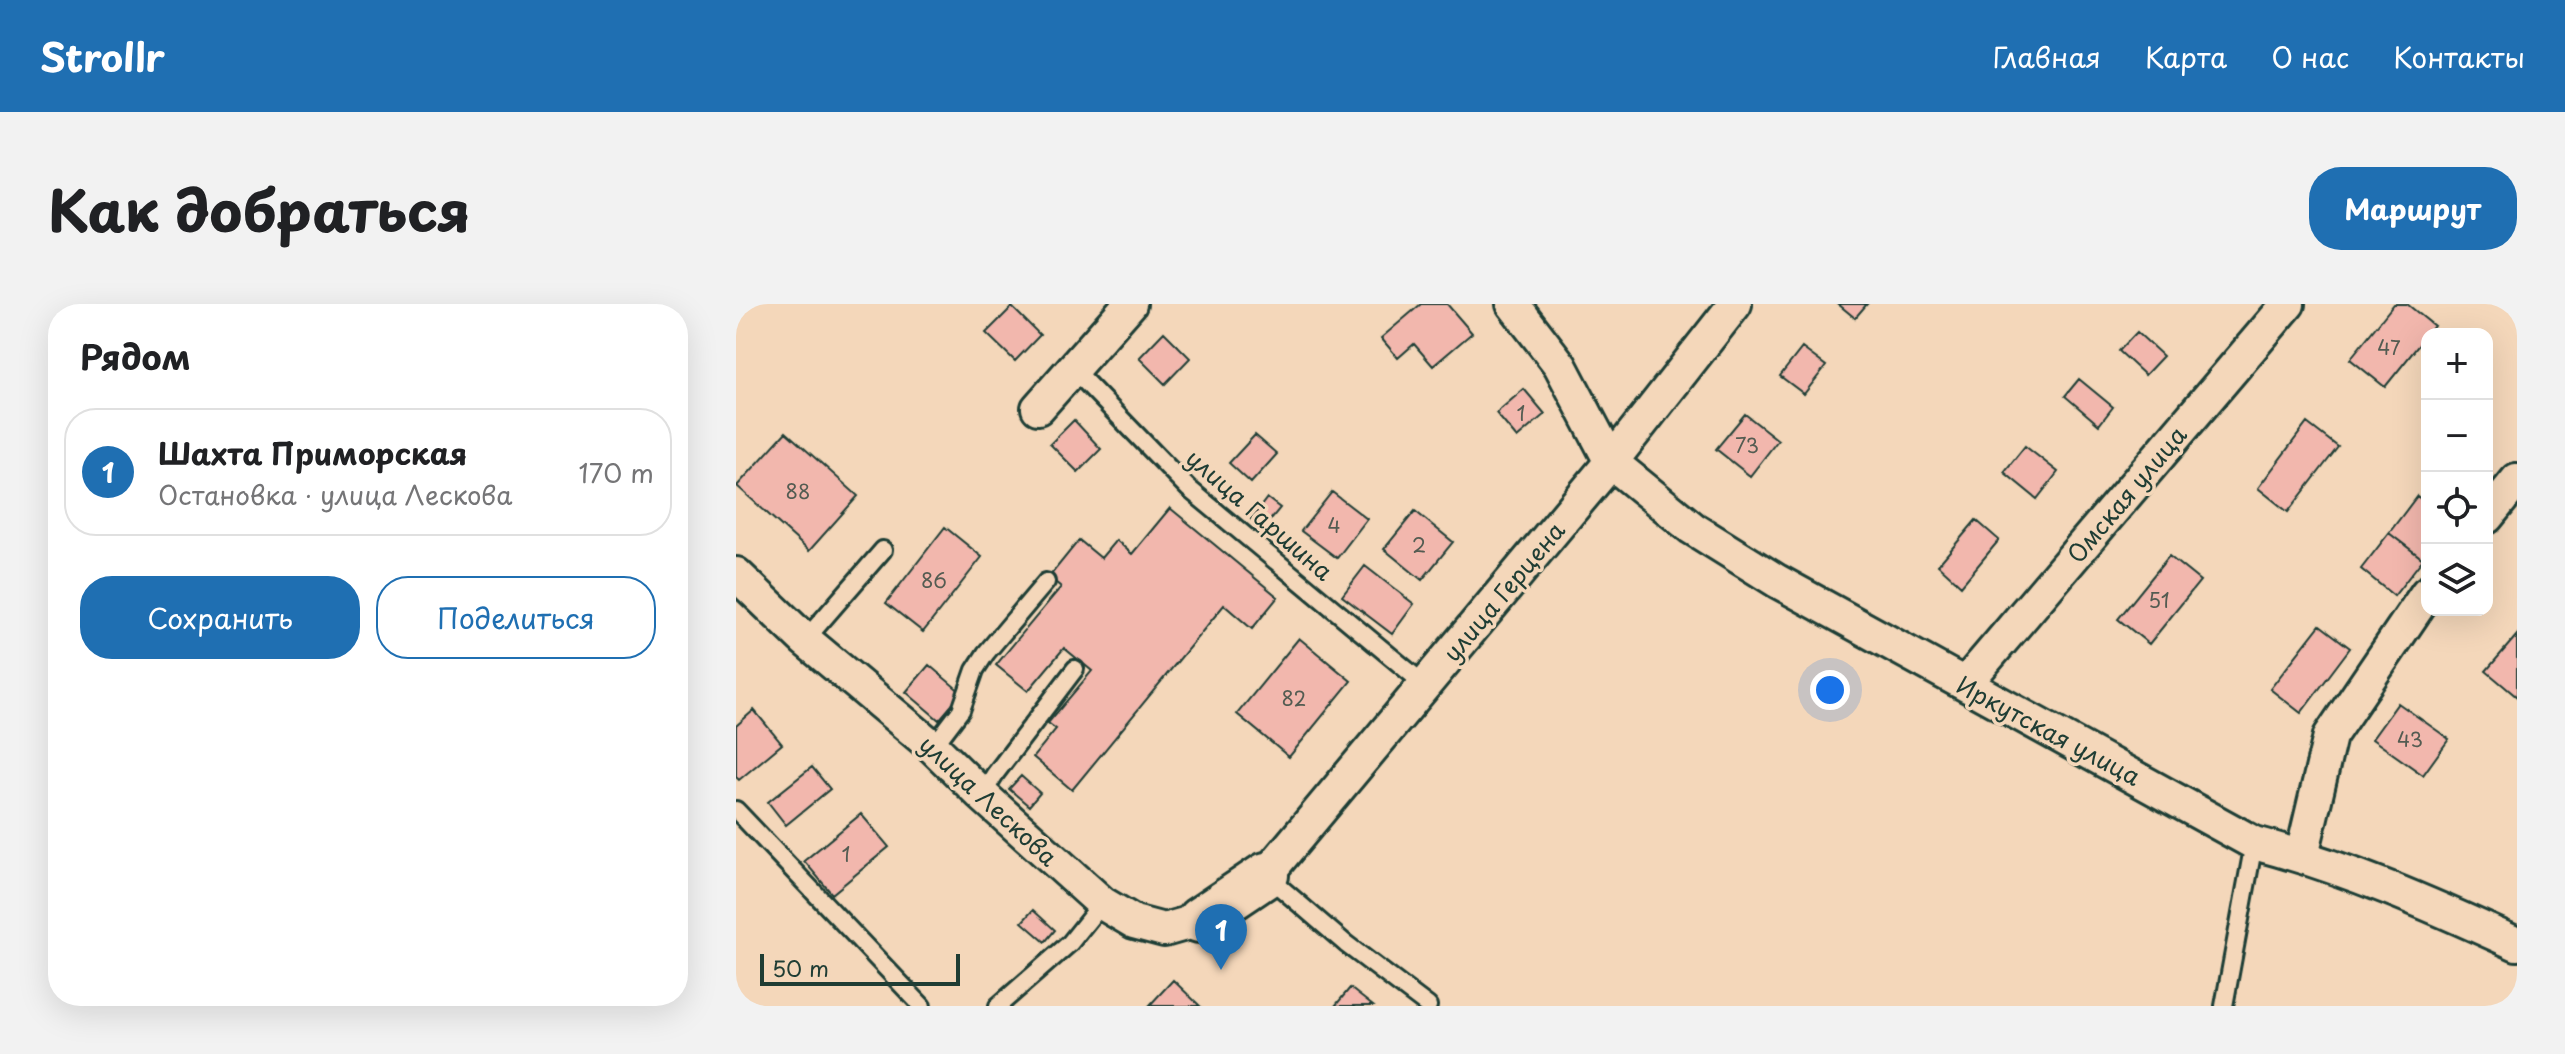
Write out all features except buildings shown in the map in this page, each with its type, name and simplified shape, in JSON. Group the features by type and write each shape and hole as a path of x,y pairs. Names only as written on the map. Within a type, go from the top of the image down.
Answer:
{"street":[{"path":"1038,408 1130,304"},
{"path":"1513,304 1560,365 1611,462"},
{"name":"улица Герцена","path":"1266,875 1611,462 1735,304"},
{"name":"Омская улица","path":"1965,684 2288,304"},
{"name":"Иркутская улица","path":"1611,462 1692,528 1777,581 2254,843 2302,855 2424,902 2517,944"},
{"path":"2493,510 2517,480"},
{"name":"улица Лескова","path":"736,574 805,640 933,747 1102,903 1134,922 1164,930 1199,920 1266,875"},
{"path":"2302,855 2330,736 2421,602"}],"lane":[{"name":"улица Гаршина","path":"1073,369 1188,488 1425,685"},
{"path":"805,640 883,550"},
{"path":"933,747 961,710 975,670 986,653 1046,582"},
{"path":"982,795 1075,669"},
{"path":"736,810 922,1006"},
{"path":"2224,1006 2254,843"},
{"path":"1266,875 1346,944 1428,1006"},
{"path":"998,1006 1070,943 1102,903"}],"place":[{"name":"Шахта Приморская","path":"1221,970"}]}
